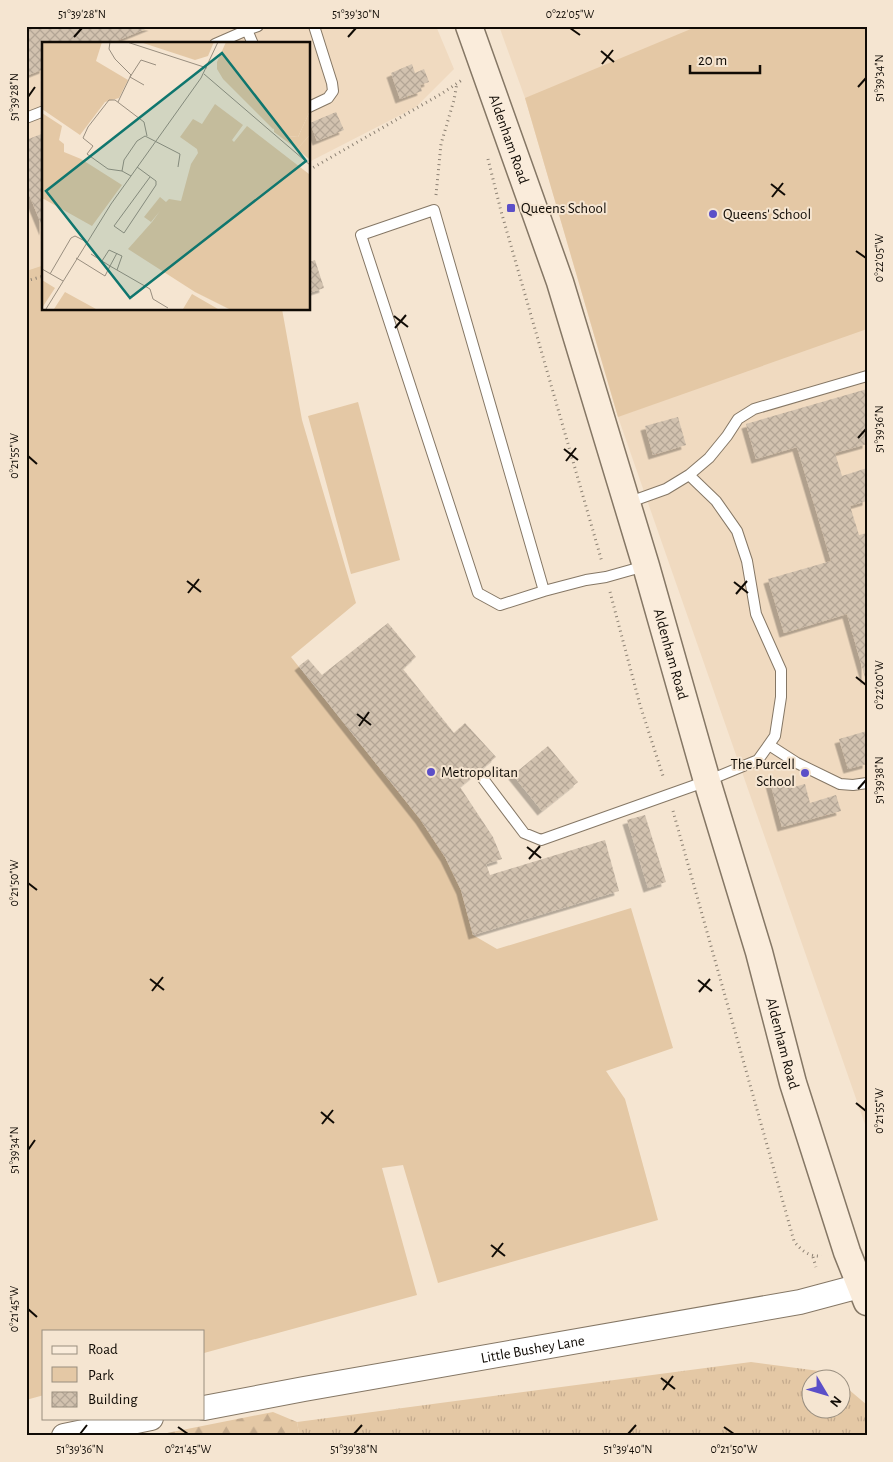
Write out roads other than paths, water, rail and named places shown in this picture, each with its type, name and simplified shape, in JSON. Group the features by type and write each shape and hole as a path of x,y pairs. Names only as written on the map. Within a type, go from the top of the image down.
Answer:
{"main road":[{"name":"Aldenham Road","path":"469,26 560,282 646,566 707,781 759,952 793,1083 847,1252 863,1294"}],"street":[{"name":"Little Bushey Lane","path":"205,1408 304,1388 800,1302 863,1294"},
{"path":"64,1436 141,1420"}],"lane":[{"path":"219,42 246,28 258,26"},
{"path":"310,107 328,98 333,92 332,83 314,26"},
{"path":"246,28 252,42"},
{"path":"26,118 42,112"},
{"path":"544,591 434,210 361,235 478,594 500,605 544,591 646,566"},
{"path":"626,503 666,489 689,475 708,458 727,436 738,419 754,408 867,376"},
{"path":"481,776 524,833 541,840 707,781 758,760 769,745 775,736 782,697 781,670 756,614 747,561 737,531 716,501 689,475"},
{"path":"769,745 797,763 840,784 853,786 867,783"}],"place":[{"name":"Queens School","path":"511,208"},
{"name":"Queens' School","path":"713,214"},
{"name":"Metropolitan","path":"431,772"},
{"name":"The Purcell School","path":"805,773"}]}
